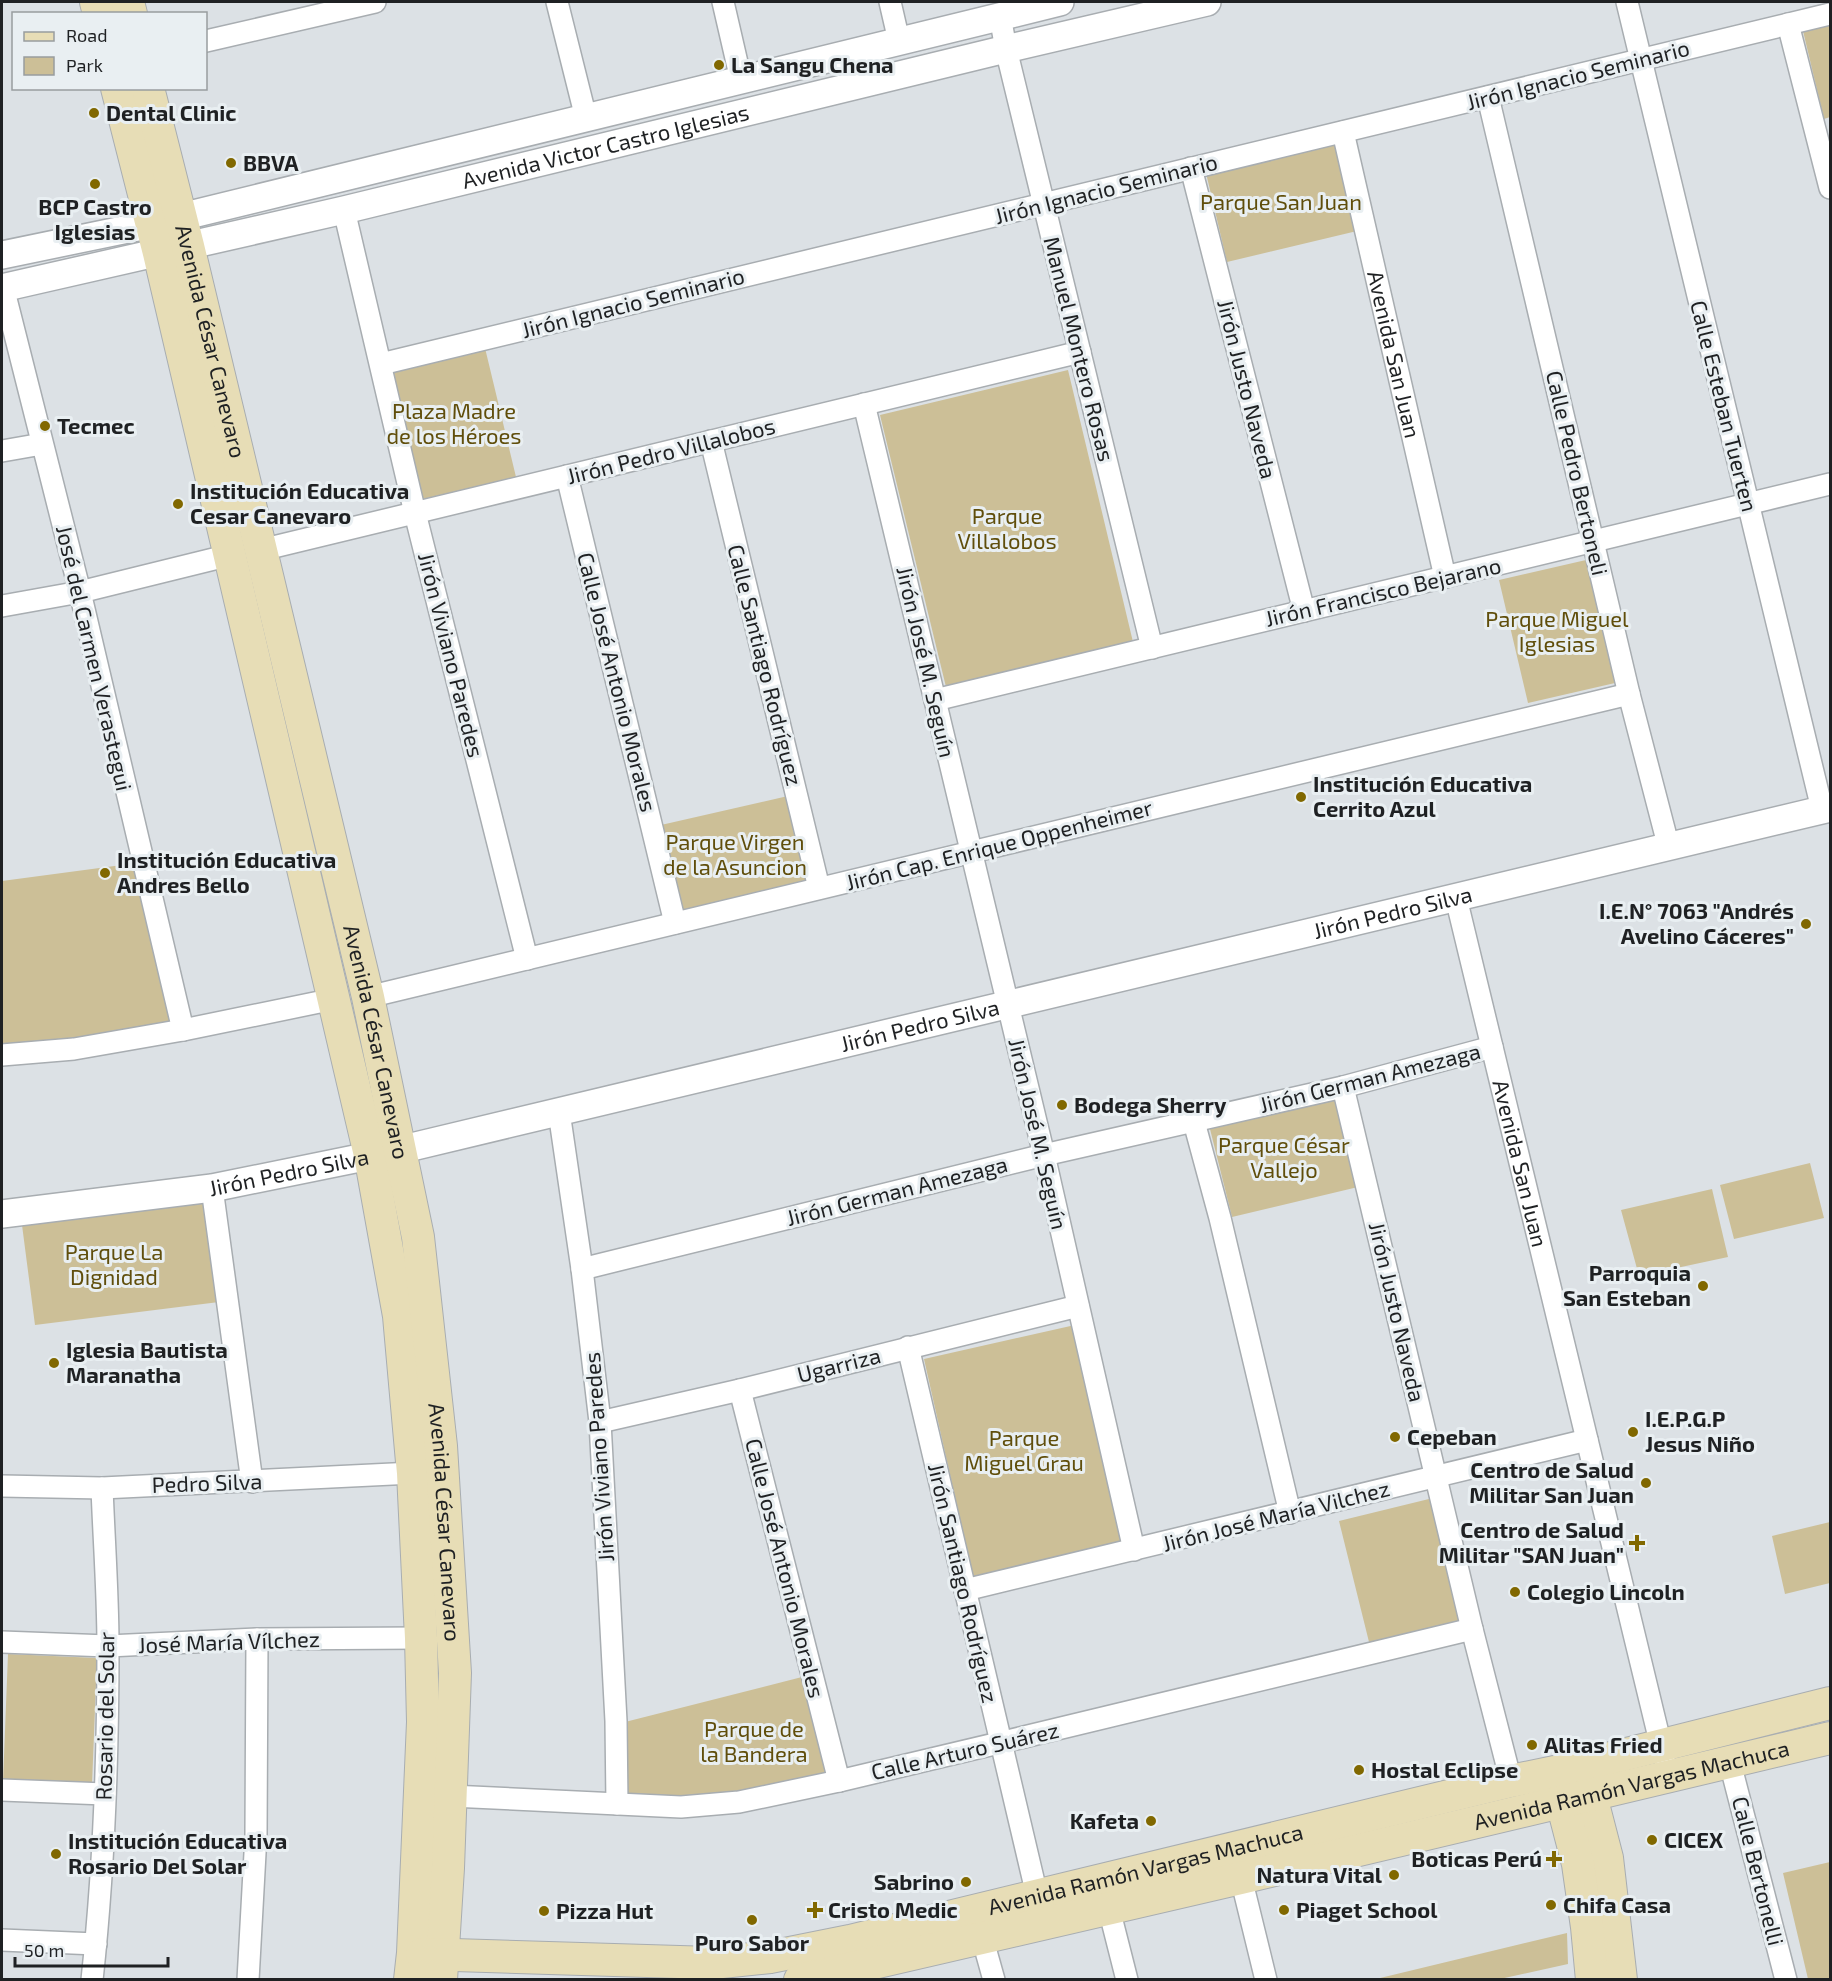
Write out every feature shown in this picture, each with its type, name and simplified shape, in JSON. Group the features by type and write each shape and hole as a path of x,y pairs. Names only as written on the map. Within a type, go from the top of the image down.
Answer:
{"main road":[{"name":"Avenida César Canevaro","path":"118,90 170,235 261,550 368,997 385,1153 413,1473 421,1638 427,1967"},
{"name":"Avenida César Canevaro","path":"148,90 170,235 230,555 334,999 385,1153 418,1237 441,1446 455,1673 451,1796 427,1967"},
{"name":"Avenida Ramón Vargas Machuca","path":"800,1980 982,1937 1040,1909 1109,1909 1241,1878 1573,1784 1661,1745 1830,1703"},
{"name":"Avenida Ramón Vargas Machuca","path":"427,1967 712,1963 770,1957 1040,1909 1511,1781 1573,1784 1668,1778 1830,1738"},
{"path":"1573,1784 1578,1864 1592,1980"},
{"path":"1573,1784 1606,1858 1621,1980"}],"street":[{"path":"207,41 375,2"},
{"path":"557,2 586,118"},
{"path":"723,2 741,80"},
{"path":"890,2 899,41"},
{"name":"Avenida Victor Castro Iglesias","path":"2,287 170,235 586,118 1060,2"},
{"name":"Avenida Victor Castro Iglesias","path":"2,255 170,235 344,210 1208,2"},
{"name":"Calle Esteban Tuerten","path":"1627,2 1748,504 1826,809"},
{"name":"Jirón Ignacio Seminario","path":"381,364 1830,14"},
{"name":"Manuel Montero Rosas","path":"999,16 1152,648"},
{"path":"1788,24 1830,188"},
{"name":"Calle Pedro Bertoneli","path":"1488,97 1629,694 1669,848"},
{"name":"Avenida San Juan","path":"1344,132 1445,577"},
{"name":"Jirón Justo Naveda","path":"1191,168 1304,611"},
{"name":"Jirón Viviano Paredes","path":"344,210 415,513 526,959"},
{"name":"José del Carmen Verastegui","path":"2,287 80,592 183,1030"},
{"name":"Jirón Pedro Villalobos","path":"261,550 1080,352"},
{"name":"Jirón José M. Seguín","path":"864,404 1044,1155 1134,1550"},
{"name":"Calle Santiago Rodríguez","path":"711,441 819,888"},
{"path":"2,451 42,444"},
{"name":"Calle José Antonio Morales","path":"567,476 675,923"},
{"name":"Jirón Francisco Bejarano","path":"935,699 1830,484"},
{"path":"2,606 80,592 230,555"},
{"name":"Jirón Cap. Enrique Oppenheimer","path":"368,997 1629,694"},
{"name":"Jirón Pedro Silva","path":"2,1214 212,1188 385,1153 1826,809"},
{"name":"Avenida San Juan","path":"1456,898 1668,1778"},
{"path":"2,1055 74,1049 183,1030 334,999"},
{"name":"Jirón German Amezaga","path":"582,1269 1044,1155 1343,1087 1492,1047"},
{"name":"Jirón Justo Naveda","path":"1343,1087 1472,1629 1511,1781"},
{"name":"Jirón Viviano Paredes","path":"559,1112 582,1269 600,1422 616,1721 617,1804"},
{"path":"1194,1122 1220,1218 1290,1513"},
{"path":"212,1188 252,1482"},
{"name":"Ugarriza","path":"600,1422 740,1390 1078,1306"},
{"name":"Jirón Santiago Rodríguez","path":"908,1347 1040,1909"},
{"name":"Calle José Antonio Morales","path":"740,1390 839,1781"},
{"name":"Jirón José María Vilchez","path":"965,1590 1587,1440"},
{"name":"Pedro Silva","path":"2,1485 102,1488 413,1473"},
{"name":"Rosario del Solar","path":"92,1980 105,1794 108,1646 102,1488"},
{"name":"Calle Arturo Suárez","path":"451,1796 681,1807 739,1802 1001,1743 1472,1629"},
{"name":"José María Vílchez","path":"2,1642 108,1646 257,1639 421,1638"},
{"path":"248,1980 256,1835 257,1639"},
{"name":"Calle Bertonelli","path":"1730,1763 1786,1980"},
{"path":"2,1790 105,1794"},
{"path":"1241,1878 1266,1980"},
{"path":"1109,1909 1127,1980"},
{"path":"982,1937 994,1980"},
{"path":"2,1940 96,1944"}],"green space":[{"path":"1830,25 1830,117 1824,119 1803,31"},
{"name":"Parque San Juan","path":"1336,143 1357,231 1227,262 1206,173"},
{"name":"Plaza Madre de los Héroes","path":"485,348 516,477 423,499 392,371"},
{"name":"Parque Villalobos","path":"1068,370 1133,642 946,687 880,415"},
{"name":"Parque Miguel Iglesias","path":"1586,560 1615,683 1528,703 1499,580"},
{"name":"Parque Virgen de la Asuncion","path":"788,796 809,883 682,913 661,825"},
{"path":"137,863 172,1025 64,1044 2,1047 2,881"},
{"name":"Parque César Vallejo","path":"1336,1099 1358,1187 1232,1217 1210,1129"},
{"path":"1810,1163 1824,1218 1734,1239 1720,1185"},
{"path":"1712,1189 1728,1257 1639,1276 1621,1210"},
{"name":"Parque La Dignidad","path":"206,1201 219,1302 35,1325 22,1225"},
{"name":"Parque Miguel Grau","path":"1075,1325 1124,1543 973,1577 924,1359"},
{"path":"1433,1498 1464,1623 1370,1646 1339,1521"},
{"path":"1830,1522 1830,1583 1785,1594 1772,1536"},
{"path":"8,1654 97,1658 92,1785 3,1782"},
{"name":"Parque de la Bandera","path":"802,1677 827,1776 741,1796 679,1800 623,1795 625,1722"},
{"path":"1830,1862 1830,1979 1808,1979 1783,1873"},
{"path":"1567,1933 1568,1964 1500,1979 1376,1979"}],"place":[{"name":"La Sangu Chena","path":"719,65"},
{"name":"Dental Clinic","path":"94,113"},
{"name":"BBVA","path":"231,163"},
{"name":"BCP Castro Iglesias","path":"95,184"},
{"name":"Tecmec","path":"45,426"},
{"name":"Institución Educativa Cesar Canevaro","path":"178,504"},
{"name":"Institución Educativa Cerrito Azul","path":"1301,797"},
{"name":"Institución Educativa Andres Bello","path":"105,873"},
{"name":"I.E.N° 7063 \"Andrés Avelino Cáceres\"","path":"1806,924"},
{"name":"Bodega Sherry","path":"1062,1105"},
{"name":"Parroquia San Esteban","path":"1703,1286"},
{"name":"Iglesia Bautista Maranatha","path":"54,1363"},
{"name":"I.E.P.G.P Jesus Niño","path":"1633,1432"},
{"name":"Cepeban","path":"1395,1437"},
{"name":"Centro de Salud Militar San Juan","path":"1646,1483"},
{"name":"Centro de Salud Militar \"SAN Juan\"","path":"1637,1543"},
{"name":"Colegio Lincoln","path":"1515,1592"},
{"name":"Alitas Fried","path":"1532,1745"},
{"name":"Hostal Eclipse","path":"1359,1770"},
{"name":"Kafeta","path":"1151,1821"},
{"name":"CICEX","path":"1652,1840"},
{"name":"Institución Educativa Rosario Del Solar","path":"56,1854"},
{"name":"Boticas Perú","path":"1554,1859"},
{"name":"Natura Vital","path":"1394,1875"},
{"name":"Sabrino","path":"966,1882"},
{"name":"Chifa Casa","path":"1551,1905"},
{"name":"Cristo Medic","path":"815,1910"},
{"name":"Piaget School","path":"1284,1910"},
{"name":"Pizza Hut","path":"544,1911"},
{"name":"Puro Sabor","path":"752,1920"}]}
